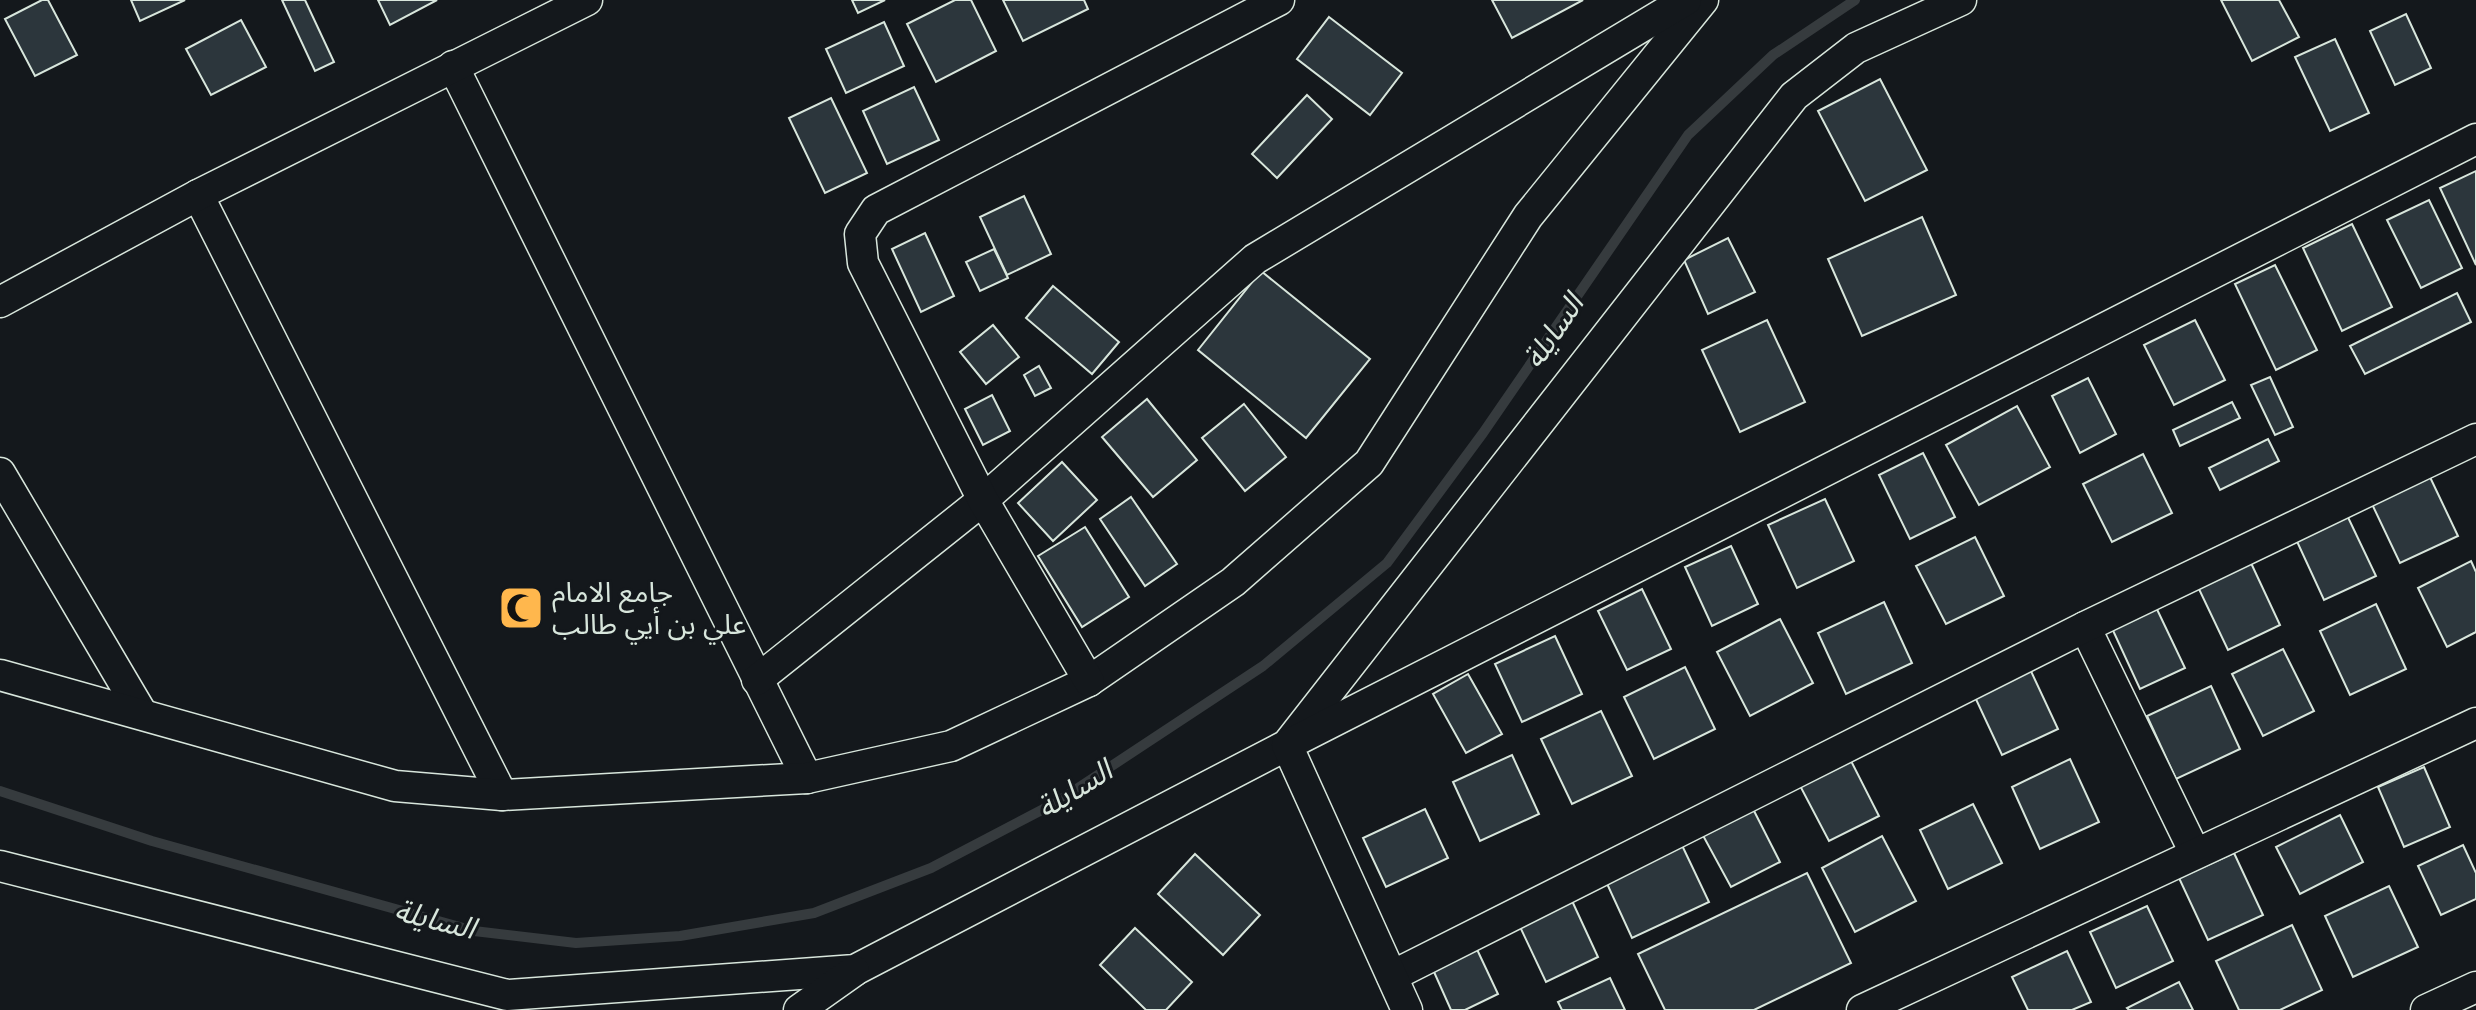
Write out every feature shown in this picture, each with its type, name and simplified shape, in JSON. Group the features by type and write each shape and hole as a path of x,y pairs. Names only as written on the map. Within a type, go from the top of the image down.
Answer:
{"street":[{"path":"0,302 198,195 587,0"},
{"path":"1089,681 983,500 863,263 860,234 876,210 1279,0"},
{"path":"757,680 983,500 1255,259 1686,0"},
{"path":"0,675 141,712 395,786 502,795 807,778 951,746 1089,681 1233,582 1369,463 1528,216 1703,0"},
{"path":"1287,745 1794,96 1856,48 1961,0"},
{"path":"453,66 807,778"},
{"path":"799,1010 855,970 1287,745 2476,139"},
{"path":"198,195 502,795"},
{"path":"1392,976 2085,627 2476,439"},
{"path":"0,473 141,712"},
{"path":"2085,627 2195,853"},
{"path":"1862,1010 2476,723"},
{"path":"1287,745 1407,1010"},
{"path":"0,866 513,1002 855,970"},
{"path":"2426,1010 2476,987"}],"building":[{"path":"42,0 48,0 77,55 35,76 5,19"},
{"path":"131,0 185,0 140,21"},
{"path":"282,0 305,0 334,62 315,71"},
{"path":"378,0 437,0 390,25"},
{"path":"852,0 885,0 858,13"},
{"path":"955,0 971,0 996,51 936,82 907,24"},
{"path":"1003,0 1084,0 1088,9 1023,41"},
{"path":"1492,0 1583,0 1512,38"},
{"path":"2221,0 2279,0 2299,37 2252,61"},
{"path":"2406,14 2431,68 2395,85 2370,31"},
{"path":"1329,17 1402,73 1370,115 1297,59"},
{"path":"241,20 266,67 211,95 186,49"},
{"path":"884,22 904,66 846,93 826,49"},
{"path":"2335,39 2369,113 2330,131 2295,57"},
{"path":"1880,79 1927,170 1865,201 1818,111"},
{"path":"914,87 939,140 887,164 863,111"},
{"path":"1307,95 1332,119 1277,178 1252,154"},
{"path":"831,98 867,173 825,193 789,118"},
{"path":"2476,171 2476,265 2440,188"},
{"path":"1024,196 1051,254 1007,275 980,217"},
{"path":"2429,200 2462,268 2421,288 2387,220"},
{"path":"1922,217 1956,295 1862,336 1828,259"},
{"path":"2352,224 2392,307 2342,331 2303,248"},
{"path":"925,233 954,296 921,312 892,249"},
{"path":"1728,238 1755,292 1708,314 1684,260"},
{"path":"994,249 1008,278 980,291 966,262"},
{"path":"2275,265 2317,350 2276,370 2235,284"},
{"path":"1261,271 1370,359 1306,438 1198,350"},
{"path":"1053,286 1119,342 1092,374 1026,318"},
{"path":"2457,293 2471,322 2365,374 2350,346"},
{"path":"1767,320 1805,402 1740,432 1702,350"},
{"path":"2195,320 2225,380 2174,405 2144,345"},
{"path":"993,325 1019,357 986,384 960,352"},
{"path":"1039,366 1051,388 1035,396 1024,375"},
{"path":"2270,377 2293,427 2275,435 2251,385"},
{"path":"2088,378 2116,434 2080,453 2052,396"},
{"path":"992,395 1010,431 983,445 965,409"},
{"path":"1147,399 1197,460 1153,497 1102,437"},
{"path":"2232,402 2240,418 2180,446 2173,430"},
{"path":"1244,404 1286,457 1245,491 1202,438"},
{"path":"2017,406 2050,467 1979,505 1946,445"},
{"path":"2268,439 2279,461 2220,490 2209,468"},
{"path":"1923,453 1955,517 1910,539 1879,475"},
{"path":"2143,454 2172,513 2112,542 2083,484"},
{"path":"1062,462 1097,500 1053,541 1018,503"},
{"path":"2429,475 2458,536 2400,563 2371,502"},
{"path":"1131,497 1177,564 1145,586 1100,519"},
{"path":"1825,499 1854,561 1797,588 1768,525"},
{"path":"2345,511 2376,576 2324,600 2294,535"},
{"path":"1085,527 1129,597 1082,627 1038,556"},
{"path":"1975,537 2004,596 1946,624 1916,566"},
{"path":"1731,546 1758,604 1712,626 1685,567"},
{"path":"2471,561 2476,572 2476,632 2447,647 2418,588"},
{"path":"2251,563 2280,625 2228,650 2198,587"},
{"path":"1642,589 1671,649 1627,670 1598,611"},
{"path":"1884,602 1912,663 1846,694 1818,633"},
{"path":"2154,603 2185,668 2140,689 2110,624"},
{"path":"2376,604 2406,669 2350,695 2320,631"},
{"path":"1780,619 1813,683 1750,716 1717,652"},
{"path":"1555,636 1582,694 1522,722 1495,664"},
{"path":"2283,649 2314,711 2263,736 2232,674"},
{"path":"1685,667 1715,729 1654,759 1624,697"},
{"path":"2030,669 2058,729 2002,755 1974,695"},
{"path":"1468,674 1502,734 1466,753 1433,694"},
{"path":"2211,686 2240,749 2176,779 2147,716"},
{"path":"1601,711 1632,776 1572,804 1541,739"},
{"path":"1847,753 1879,816 1829,841 1797,780"},
{"path":"1512,755 1539,814 1480,841 1453,782"},
{"path":"2070,759 2099,822 2040,849 2012,787"},
{"path":"2424,767 2450,827 2404,847 2378,787"},
{"path":"1750,803 1780,862 1731,887 1700,830"},
{"path":"1973,804 2002,863 1948,889 1920,830"},
{"path":"1425,809 1448,858 1386,887 1363,838"},
{"path":"2340,815 2363,862 2300,894 2276,847"},
{"path":"1882,836 1916,901 1855,932 1822,868"},
{"path":"1679,839 1709,902 1632,938 1603,875"},
{"path":"2463,845 2476,873 2476,899 2441,915 2418,866"},
{"path":"2234,853 2263,915 2208,940 2179,878"},
{"path":"1195,854 1260,915 1223,955 1158,894"},
{"path":"1807,873 1851,963 1754,1010 1665,1010 1638,954"},
{"path":"2389,886 2418,947 2353,977 2325,916"},
{"path":"1567,890 1598,957 1546,982 1514,914"},
{"path":"2147,906 2173,961 2116,988 2090,932"},
{"path":"2292,925 2322,990 2280,1010 2239,1010 2216,961"},
{"path":"1135,928 1192,982 1166,1010 1146,1010 1100,965"},
{"path":"1474,943 1498,994 1465,1010 1451,1010 1430,963"},
{"path":"2067,951 2091,1002 2072,1010 2028,1010 2012,977"},
{"path":"1610,978 1625,1010 1562,1010 1558,1002"},
{"path":"2179,982 2193,1010 2127,1008"}],"waterway":[{"name":"السايلة","path":"0,791 152,841 474,931 576,943 680,936 814,913 931,868 1057,802 1263,666 1387,563 1483,433 1688,135 1773,55 1855,0"}],"place":[{"name":"جامع الامام علي بن أيي طالب","path":"521,608"}]}
